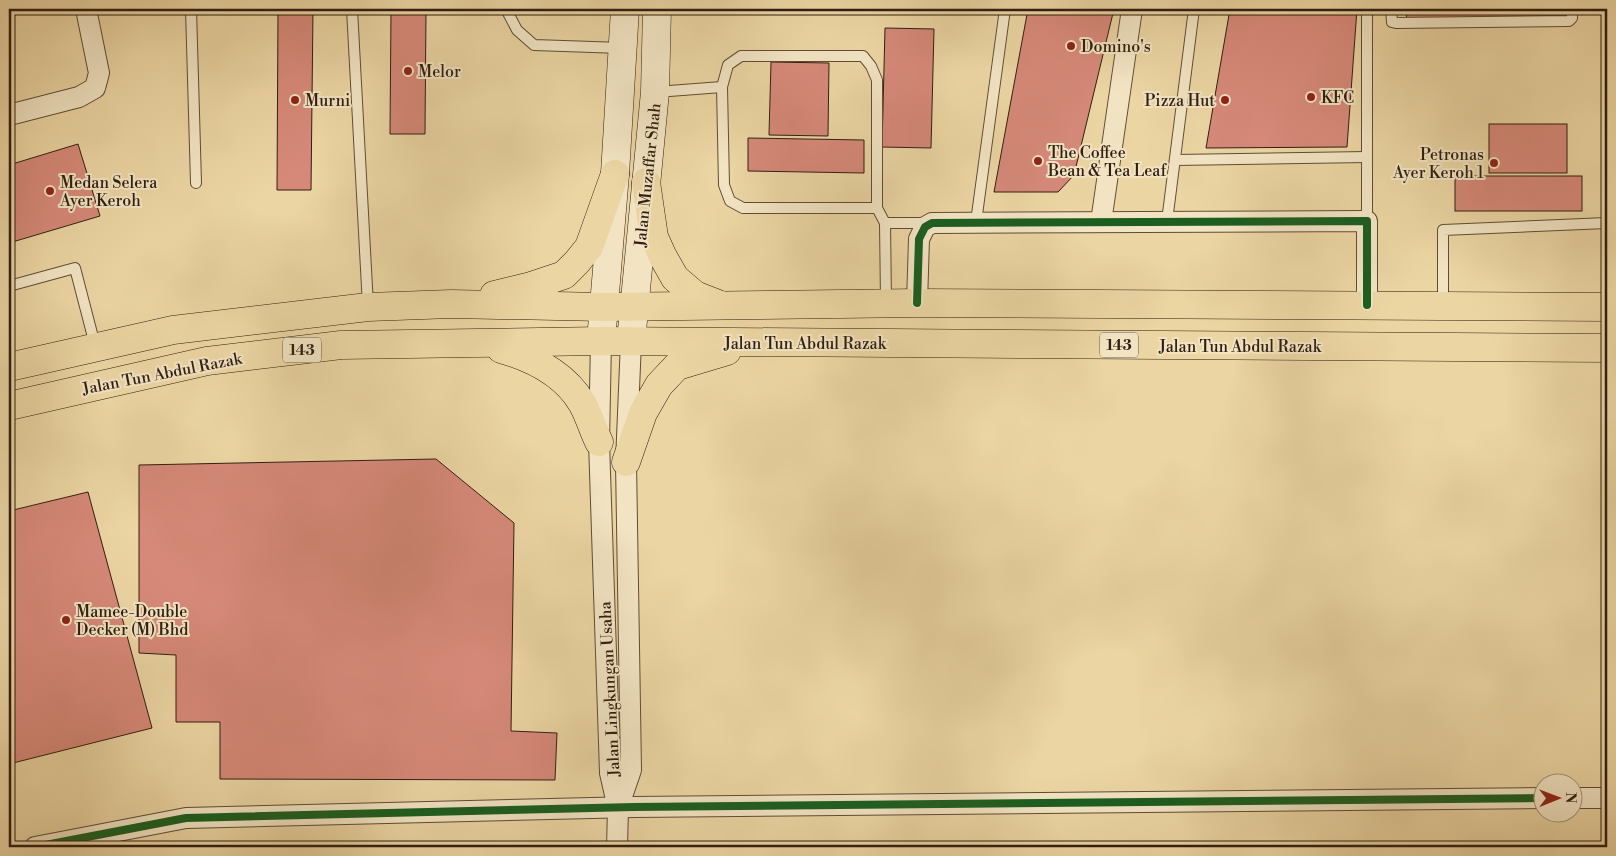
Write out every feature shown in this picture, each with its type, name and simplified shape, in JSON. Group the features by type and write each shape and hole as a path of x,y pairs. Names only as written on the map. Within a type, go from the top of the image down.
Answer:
{"highway":[{"path":"451,304 531,286 564,274 589,247 615,174"},
{"path":"646,182 654,237 675,278 695,296 727,306"},
{"name":"143","path":"9,367 173,330 368,307 451,304 634,307 917,303 1368,304 1607,307"},
{"name":"Jalan Tun Abdul Razak","path":"9,406 207,361 341,345 601,341 1607,348"},
{"path":"481,343 523,355 554,372 571,386 583,404 599,442"},
{"path":"626,462 643,413 659,384 677,366 720,352 788,343"}],"main road":[{"name":"Jalan Muzaffar Shah","path":"601,341 615,174 625,9"},
{"name":"Jalan Muzaffar Shah","path":"631,342 655,92 657,9"}],"street":[{"path":"9,116 79,97 94,88 99,72 86,9"},
{"path":"1101,222 1132,9"},
{"path":"917,303 918,239 925,227 932,223 1167,221 1367,222 1368,304"},
{"name":"Jalan Lingkungan Usaha","path":"601,341 599,442 610,773 618,808"},
{"name":"Jalan Lingkungan Usaha","path":"618,808 631,770 626,462 631,342"},
{"path":"35,847 186,818 618,808 1534,798"},
{"path":"1584,798 1607,798"},
{"path":"617,847 618,808"}],"lane":[{"path":"190,9 196,183"},
{"path":"352,9 368,307"},
{"path":"506,9 517,30 534,45 623,48"},
{"path":"976,222 1004,9"},
{"path":"1167,221 1194,9"},
{"path":"1367,9 1367,222"},
{"path":"1392,9 1392,22 1396,23 1569,21 1572,18 1572,9"},
{"path":"877,208 743,208 730,201 724,185 722,87 728,65 741,56 863,56 871,66 876,80 877,208 885,223 886,303"},
{"path":"655,92 722,87"},
{"path":"1175,160 1367,157"},
{"path":"885,223 932,223"},
{"path":"1443,306 1443,230 1607,223"},
{"path":"9,286 75,268 96,346"}],"building":[{"name":"Murni","path":"278,9 313,9 311,190 277,190"},
{"name":"Melor","path":"391,9 426,9 425,134 390,134"},
{"path":"1028,9 1114,9 1074,175 1058,192 994,192"},
{"path":"1230,9 1357,9 1347,147 1206,148"},
{"path":"1406,9 1568,9 1568,22 1407,26"},
{"path":"885,28 934,29 931,148 882,147"},
{"path":"771,62 829,63 828,136 769,135"},
{"path":"1489,124 1567,124 1567,173 1489,173"},
{"path":"748,138 864,140 864,173 748,171"},
{"name":"Medan Selera Ayer Keroh","path":"78,144 100,216 9,243 9,165"},
{"path":"1455,176 1582,176 1582,211 1455,211"},
{"path":"436,459 514,523 511,731 557,733 555,780 220,779 220,722 176,722 176,655 139,653 139,465"},
{"name":"Mamee-Double Decker (M) Bhd","path":"88,492 152,728 9,764 9,511"}],"cycle path":[{"path":"917,303 919,239 925,227 932,223 1367,221 1367,305"},
{"path":"35,847 186,818 634,807 1534,798"}],"place":[{"name":"Domino's","path":"1071,46"},
{"name":"Melor","path":"408,71"},
{"name":"KFC","path":"1311,97"},
{"name":"Murni","path":"295,100"},
{"name":"Pizza Hut","path":"1225,100"},
{"name":"The Coffee Bean & Tea Leaf","path":"1038,161"},
{"name":"Petronas Ayer Keroh 1","path":"1494,163"},
{"name":"Medan Selera Ayer Keroh","path":"50,191"},
{"name":"Mamee-Double Decker (M) Bhd","path":"66,620"}]}
